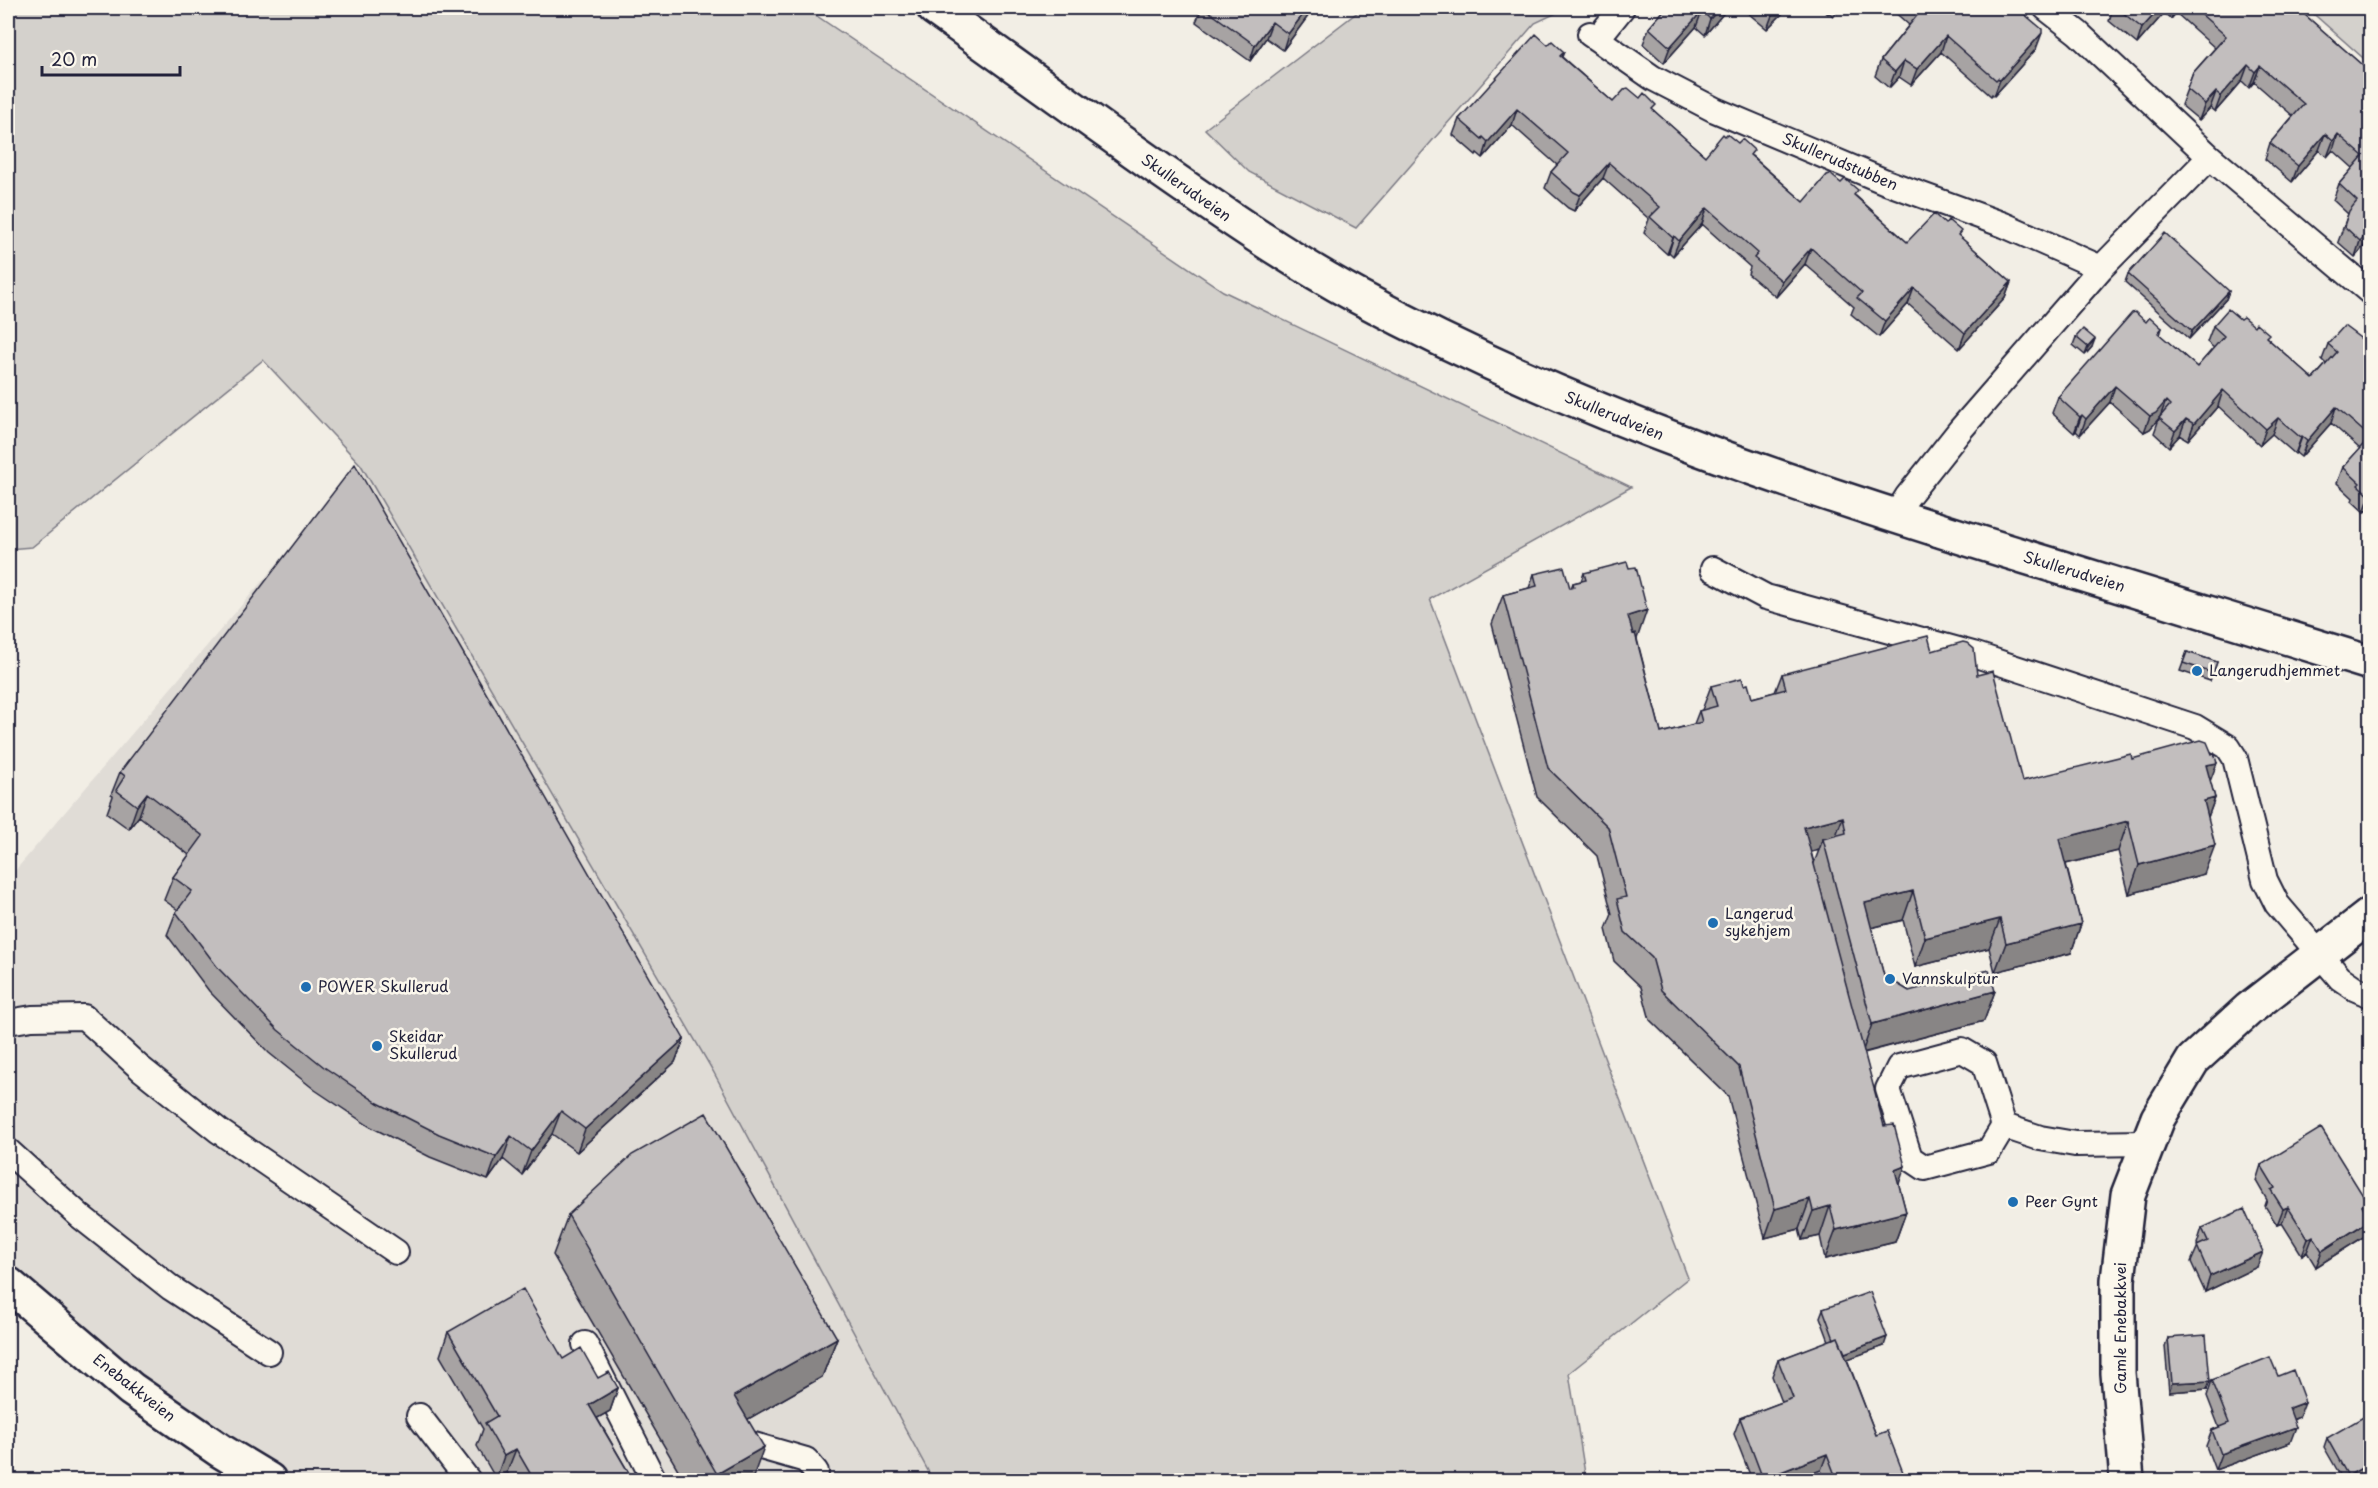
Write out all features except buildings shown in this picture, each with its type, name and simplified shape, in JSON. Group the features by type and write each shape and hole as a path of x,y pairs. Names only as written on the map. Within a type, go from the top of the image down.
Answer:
{"main road":[{"name":"Skullerudveien","path":"934,8 1242,226 1355,295 1489,362 1627,423 1773,477 1894,518 2370,663"},
{"name":"Gamle Enebakkvei","path":"2127,1480 2118,1373 2118,1280 2128,1195 2147,1143 2158,1118 2193,1060 2249,1009 2370,915"},
{"name":"Enebakkveien","path":"8,1284 131,1389 221,1451 269,1480"}],"lane":[{"name":"Skullerudstubben","path":"1622,8 1594,37 1653,78 1715,110 1886,182 2004,225 2101,268"},
{"path":"2046,8 2078,33 2210,157 2370,292"},
{"path":"1894,518 1907,497 1962,429 2101,268 2210,157"},
{"path":"1713,568 1766,597 1973,654 2195,727 2222,743 2228,747 2235,758 2265,880 2277,904 2340,978 2370,995"},
{"path":"8,1022 32,1018 84,1017 140,1068 219,1131 396,1252"},
{"path":"1962,1050 1984,1063 2004,1126 1989,1151 1925,1168 1910,1158 1888,1089 1899,1067 1962,1050"},
{"path":"2004,1126 2040,1138 2075,1144 2147,1143"},
{"path":"8,1151 80,1216 171,1288 269,1352"},
{"path":"585,1344 654,1480"},
{"path":"419,1416 468,1480"},
{"path":"733,1439 806,1460 816,1472 815,1480"}],"shaded area":[{"path":"8,8 805,8 1223,291 1631,487 1430,599 1688,1278 1569,1373 1586,1480 933,1480 713,1071 361,465 263,360 32,547 8,549"},
{"path":"1363,8 1567,8 1535,23 1356,228 1249,172 1205,129"},
{"path":"2307,8 2370,8 2370,64"},
{"path":"361,465 713,1071 933,1480 234,1480 8,1288 8,879"}],"place":[{"name":"Langerudhjemmet","path":"2197,671"},
{"name":"Langerud sykehjem","path":"1713,923"},
{"name":"Vannskulptur","path":"1890,979"},
{"name":"POWER Skullerud","path":"306,987"},
{"name":"Skeidar Skullerud","path":"377,1046"},
{"name":"Peer Gynt","path":"2013,1202"}]}
